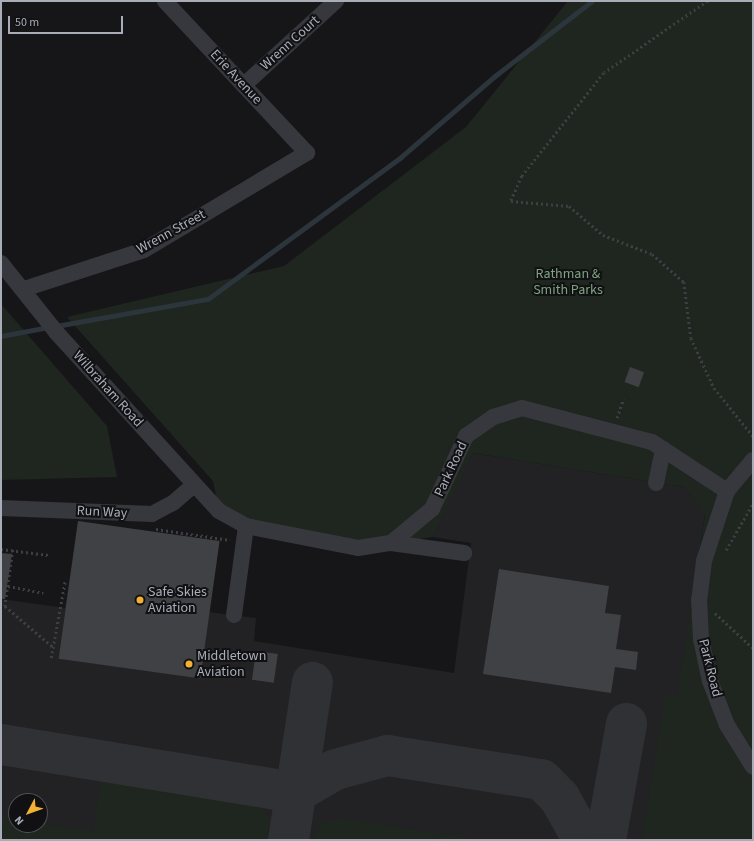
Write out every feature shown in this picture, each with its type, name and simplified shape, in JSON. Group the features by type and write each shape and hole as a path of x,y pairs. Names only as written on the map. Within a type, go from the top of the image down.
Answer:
{"street":[{"name":"Erie Avenue","path":"165,1 307,153"},
{"name":"Wrenn Court","path":"244,85 336,1"},
{"name":"Wrenn Street","path":"24,289 144,250 307,153"},
{"name":"Wilbraham Road","path":"1,263 24,289 56,332 194,485 219,511 246,526"},
{"name":"Park Road","path":"391,543 432,509 466,436 493,417 522,408 652,442 727,491"},
{"path":"656,483 662,449"},
{"name":"Park Road","path":"753,460 727,491 704,560 699,599 701,639 710,681 727,724 753,767"},
{"name":"Run Way","path":"1,508 152,514 172,503 194,485"},
{"path":"234,615 246,526 358,548 391,543 464,552"}],"path":[{"path":"708,1 604,73 522,176 511,201 569,206 603,235 652,254 684,282 691,338 714,388 753,436"},
{"path":"612,431 623,399"},
{"path":"723,556 753,503"},
{"path":"149,528 244,543"},
{"path":"1,549 49,555"},
{"path":"13,550 5,606 53,647"},
{"path":"51,658 65,581"},
{"path":"8,586 43,593"},
{"path":"714,609 753,648"}],"shaded area":[{"path":"472,453 684,487 705,514 656,840 1,840 1,599 65,608 78,521 219,542 209,612 256,618 254,641 454,673 471,543 433,537"}],"green space":[{"name":"Rathman & Smith Parks","path":"568,1 753,1 753,840 642,840 665,696 677,697 705,515 684,487 473,453 433,537 358,548 219,511 213,481 67,317 284,266 466,127"},
{"path":"1,304 107,426 117,477 1,480"},
{"path":"102,776 251,800 268,816 269,840 1,840 1,817 8,818 8,833 48,833 48,824 93,831"},
{"path":"340,818 482,840 309,840 322,823"}],"building":[{"path":"630,367 644,372 639,387 625,382"},
{"path":"78,521 220,541 200,679 59,659"},
{"path":"1,553 12,554 5,599 1,599"},
{"path":"499,569 609,586 605,613 621,615 616,649 638,652 636,670 615,667 611,693 483,674"},
{"path":"256,651 278,654 274,683 252,680"}],"waterway":[{"path":"56,326 208,299 400,158 495,76 592,1"},
{"path":"1,336 49,327"}],"taxiway":[{"path":"288,840 312,682"},
{"path":"605,840 626,723"},
{"path":"1,744 295,792 335,769 387,755 541,779 559,797 583,840"}],"place":[{"name":"Safe Skies Aviation","path":"140,600"},
{"name":"Middletown Aviation","path":"189,664"}]}
